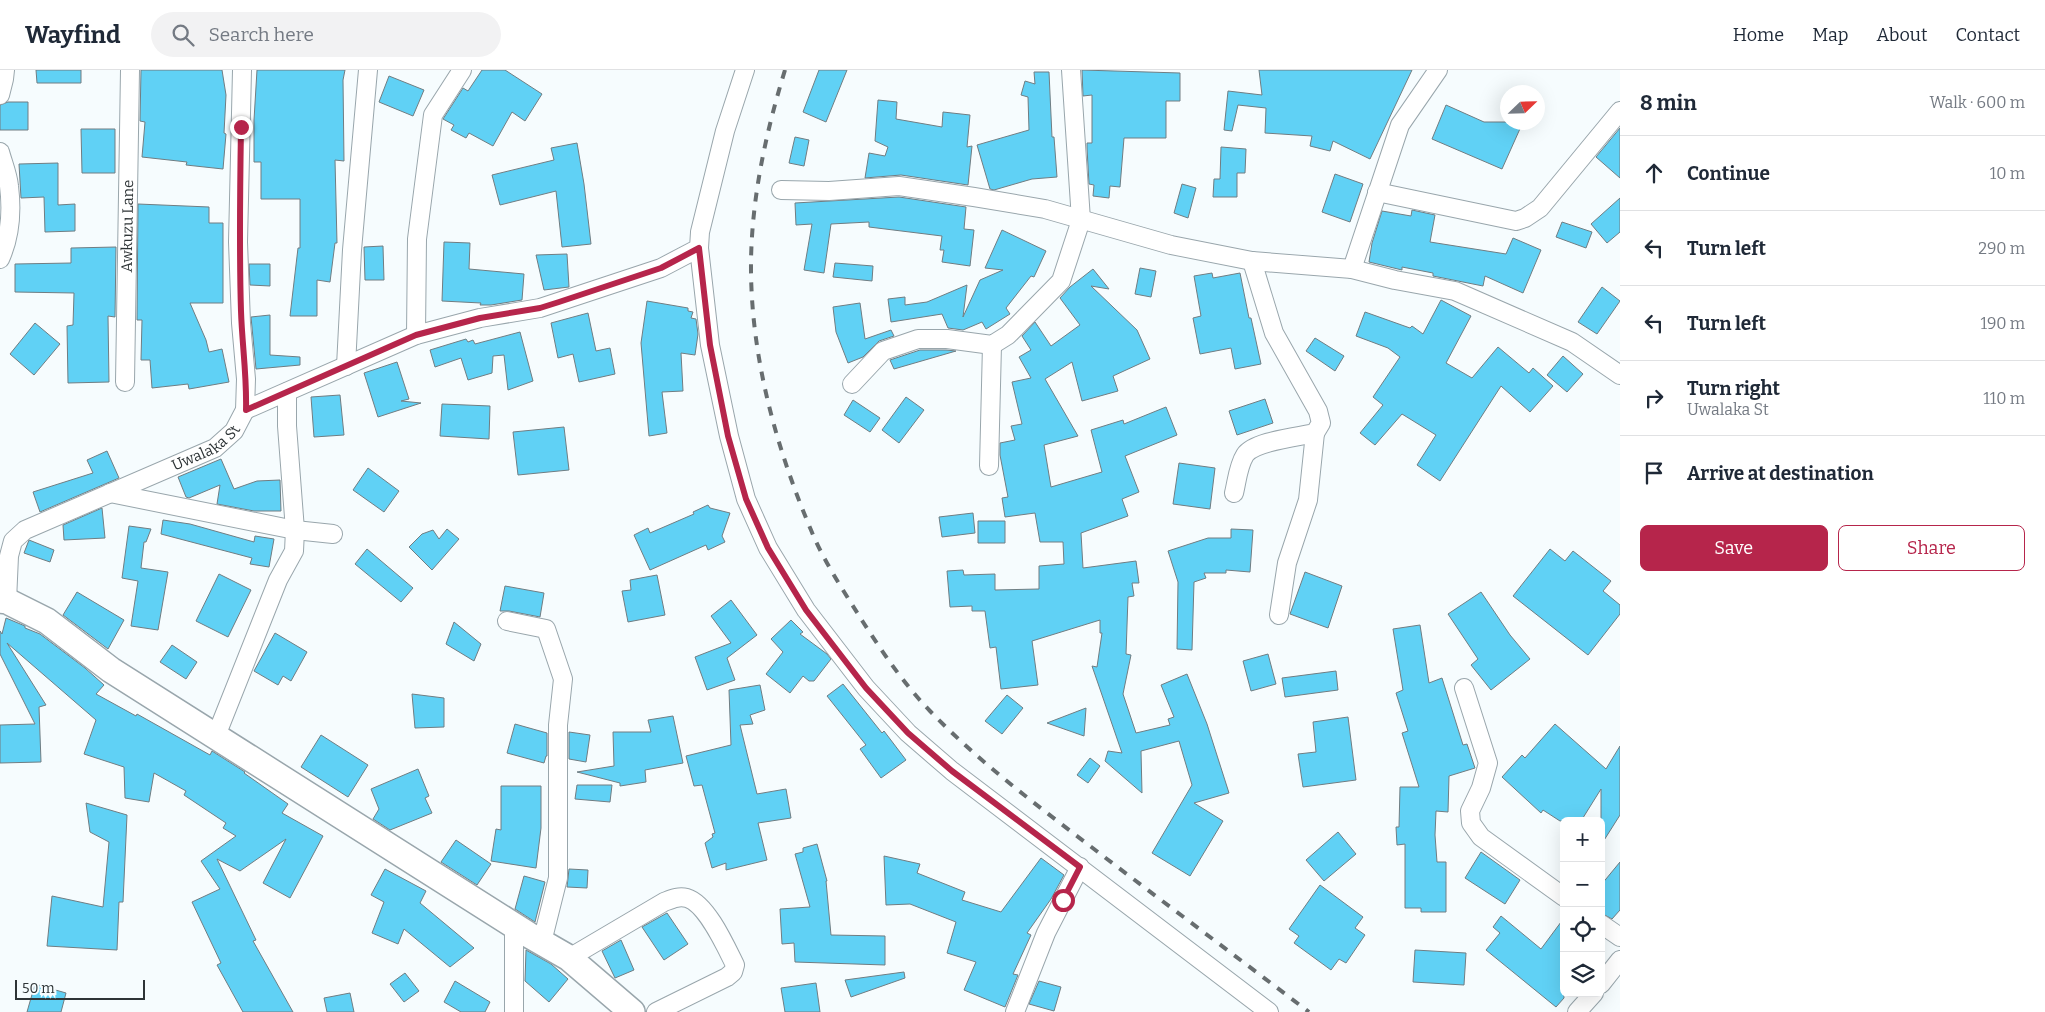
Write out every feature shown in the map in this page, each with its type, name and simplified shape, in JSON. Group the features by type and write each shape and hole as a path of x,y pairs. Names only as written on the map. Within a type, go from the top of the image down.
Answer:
{"street":[{"name":"Awkuzu Lane","path":"124,382 130,70"},
{"name":"Uwalaka St","path":"3,601 9,556 6,536 25,530 215,448 234,431 246,410 238,242 242,70"},
{"path":"346,366 352,250 368,70"},
{"path":"416,335 417,239 433,115 462,70"},
{"path":"744,70 720,149 700,232 699,248 710,345 728,436 746,499 768,548 806,610 866,688 908,733 952,771 1269,1012"},
{"path":"852,384 883,351 918,339 946,339 992,345 1008,335 1061,281 1081,220 1071,70"},
{"path":"1352,269 1400,125 1438,70"},
{"path":"1377,192 1516,221 1525,218 1540,208 1620,111"},
{"path":"0,152 9,185 9,223 5,246 0,259"},
{"path":"781,190 830,191 899,186 1045,208 1171,245 1252,261 1352,269 1395,280 1455,291 1572,342 1620,375"},
{"path":"246,410 416,335 480,318 550,305 661,268 699,248"},
{"path":"1252,261 1274,333 1318,411 1321,423 1315,433 1308,500 1287,563 1279,615"},
{"path":"989,466 992,345"},
{"path":"216,736 278,580 294,551 295,530 287,392"},
{"path":"1234,493 1240,466 1245,454 1257,445 1315,433"},
{"path":"110,493 295,530 333,534"},
{"path":"3,601 47,621 111,670 514,926 569,958 632,1012"},
{"path":"507,621 546,629 563,679 558,725 558,878 542,942"},
{"path":"1464,688 1488,763 1481,788 1470,811 1471,823 1480,837 1560,894"},
{"path":"1015,1012 1046,933 1080,867"},
{"path":"569,958 664,902 677,897 694,902 716,928 734,965 734,972 656,1012"},
{"path":"514,926 514,1012"},
{"path":"1605,927 1620,937"},
{"path":"1605,979 1620,960"},
{"path":"1577,1012 1590,997"}],"building":[{"path":"36,70 81,70 81,83 37,83"},
{"path":"141,70 222,70 226,95 224,133 226,134 223,169 186,165 187,162 142,157 145,122 140,121"},
{"path":"257,70 345,70 343,80 344,161 335,160 337,243 335,243 330,282 317,280 317,316 290,316 298,248 300,248 300,199 261,199 261,162 254,162"},
{"path":"482,70 505,70 542,94 525,121 512,112 493,146 469,133 466,138 451,130 454,125 443,119 463,88 468,91"},
{"path":"819,70 847,70 826,122 803,112"},
{"path":"1082,70 1180,73 1180,101 1166,101 1166,138 1124,138 1120,187 1110,186 1109,198 1093,196 1094,185 1089,184 1087,143 1092,143 1092,95 1083,96"},
{"path":"1259,70 1412,70 1370,159 1333,141 1330,151 1310,146 1312,136 1265,133 1266,108 1238,105 1232,131 1224,130 1228,91 1262,95"},
{"path":"1034,72 1049,72 1052,137 1054,137 1057,177 1032,179 994,190 990,189 977,145 1029,130 1028,97 1021,95 1025,81 1035,84"},
{"path":"389,76 424,90 413,116 379,102"},
{"path":"878,100 897,102 896,119 942,127 943,112 970,115 967,147 972,146 968,185 901,175 865,178 869,153 885,156 888,147 875,141"},
{"path":"8,102 28,102 28,130 0,130 0,105"},
{"path":"1446,105 1484,122 1500,122 1500,130 1519,130 1502,169 1432,139"},
{"path":"1620,128 1620,178 1596,157"},
{"path":"81,129 115,129 115,173 82,173"},
{"path":"795,137 809,140 804,166 789,163"},
{"path":"577,143 591,244 562,247 556,191 500,205 492,175 554,160 551,148"},
{"path":"1221,147 1246,149 1245,173 1237,173 1237,197 1213,197 1214,179 1220,179"},
{"path":"58,163 58,205 75,204 75,231 45,232 44,197 21,198 19,164"},
{"path":"1335,174 1363,184 1350,222 1322,212"},
{"path":"1182,184 1196,188 1188,218 1174,213"},
{"path":"899,197 966,207 964,229 974,230 970,266 942,262 944,250 940,250 942,236 869,227 869,222 831,224 824,273 804,270 812,224 796,225 795,203"},
{"path":"1620,198 1620,232 1607,243 1591,224"},
{"path":"138,204 209,207 209,223 223,223 223,303 190,303 206,340 209,352 222,349 229,382 189,389 188,384 152,388 150,360 141,360 142,320 137,320"},
{"path":"1412,210 1435,215 1430,242 1506,254 1513,238 1541,250 1523,293 1485,276 1483,286 1433,276 1433,273 1402,267 1402,270 1369,262 1372,243 1382,211 1411,216"},
{"path":"1562,222 1592,232 1586,248 1556,237"},
{"path":"1002,230 1046,251 1034,277 1031,276 1006,308 1010,314 986,329 982,322 963,330 948,328 942,314 891,322 888,299 905,297 905,305 927,302 967,285 963,317 980,280 1003,270 985,268"},
{"path":"444,242 470,243 469,269 524,274 522,300 491,305 442,301"},
{"path":"383,246 384,280 365,280 364,247"},
{"path":"116,247 115,317 108,316 109,382 68,383 67,326 73,325 74,293 15,292 15,264 71,263 71,248"},
{"path":"567,254 569,287 544,290 536,255"},
{"path":"835,263 873,266 872,281 833,277"},
{"path":"249,264 270,264 270,286 250,285"},
{"path":"1140,268 1156,271 1151,297 1135,294"},
{"path":"1093,269 1109,289 1091,286 1137,330 1150,359 1113,376 1118,391 1082,401 1072,362 1045,379 1078,436 1044,445 1051,487 1102,472 1091,430 1123,420 1124,424 1166,407 1177,435 1125,456 1139,492 1122,499 1128,516 1081,533 1083,568 1136,561 1139,583 1132,583 1134,596 1128,597 1126,654 1131,655 1123,694 1136,733 1170,725 1168,719 1174,717 1161,685 1187,674 1207,724 1229,793 1194,803 1223,821 1190,876 1152,853 1192,785 1179,741 1141,751 1142,793 1105,761 1108,751 1122,753 1092,666 1097,667 1102,633 1100,633 1100,620 1032,641 1038,685 1001,689 996,647 990,648 985,611 972,611 972,606 950,607 947,571 963,570 964,575 995,574 995,590 1039,589 1039,566 1064,564 1063,542 1040,542 1035,513 1005,517 1002,498 1008,497 1000,455 1000,443 1015,440 1011,426 1022,424 1012,382 1031,378 1019,357 1031,350 1022,336 1035,322 1051,346 1080,325 1060,298 1070,287"},
{"path":"1212,273 1213,278 1240,273 1261,364 1235,369 1231,348 1200,354 1193,318 1201,316 1194,276"},
{"path":"1602,287 1620,301 1597,334 1578,322"},
{"path":"1441,300 1471,316 1446,363 1472,378 1498,347 1529,373 1533,368 1553,386 1530,412 1501,386 1440,481 1417,465 1436,435 1402,414 1375,445 1360,433 1383,405 1373,397 1400,357 1388,348 1356,336 1365,312 1410,328 1412,326 1423,334"},
{"path":"647,301 688,308 688,311 693,312 691,318 696,319 698,334 695,355 681,353 683,391 662,392 667,433 649,436 641,343"},
{"path":"860,303 865,339 891,330 894,336 879,341 863,357 848,363 836,332 833,307"},
{"path":"588,313 596,351 610,348 615,374 579,382 573,354 558,358 551,323"},
{"path":"270,315 270,355 300,357 300,365 256,369 251,317"},
{"path":"35,323 60,344 34,375 10,354"},
{"path":"520,332 533,381 508,390 504,355 493,356 492,373 468,380 461,358 435,367 430,350 466,339 468,342 473,340 475,344"},
{"path":"1315,338 1344,356 1335,371 1306,351"},
{"path":"920,350 956,351 894,369 890,360"},
{"path":"1563,356 1583,374 1567,392 1547,375"},
{"path":"397,362 409,399 401,401 421,403 378,417 364,373"},
{"path":"340,395 344,435 314,437 311,397"},
{"path":"906,397 924,410 899,443 882,430"},
{"path":"1265,399 1273,423 1237,435 1229,411"},
{"path":"853,400 880,418 870,432 844,415"},
{"path":"442,404 490,406 489,439 440,436"},
{"path":"564,427 569,470 518,475 513,432"},
{"path":"107,451 119,478 40,512 33,492 93,473 87,460"},
{"path":"221,459 234,489 257,481 280,480 281,511 254,511 217,504 220,485 189,498 186,497 178,477"},
{"path":"1179,463 1215,468 1210,509 1173,504"},
{"path":"368,468 399,491 384,512 353,490"},
{"path":"708,505 710,508 730,513 722,536 725,542 708,550 706,545 650,570 634,535 648,528 650,533 694,514 693,512"},
{"path":"102,508 105,538 64,540 63,525"},
{"path":"973,513 975,533 942,537 939,517"},
{"path":"163,520 190,524 254,542 255,536 274,539 269,567 250,564 252,558 161,534"},
{"path":"978,521 1005,521 1005,543 978,543"},
{"path":"129,526 151,529 146,542 144,542 141,568 168,572 158,630 131,626 138,581 122,578"},
{"path":"447,529 459,539 432,570 409,547 422,534 433,530 439,539"},
{"path":"1231,529 1253,530 1250,572 1226,570 1226,573 1204,573 1206,578 1194,582 1192,650 1177,649 1178,582 1168,551 1208,538 1231,538"},
{"path":"29,540 54,550 50,562 24,553"},
{"path":"367,549 413,588 401,602 355,564"},
{"path":"1550,549 1565,561 1573,551 1611,581 1603,591 1620,605 1620,614 1588,655 1513,596"},
{"path":"1305,572 1342,586 1328,628 1290,614"},
{"path":"219,574 251,590 228,637 196,621"},
{"path":"657,575 665,615 628,622 622,591 631,590 630,580"},
{"path":"505,586 544,593 540,617 500,611"},
{"path":"77,592 124,620 108,649 63,615"},
{"path":"1481,592 1510,635 1530,659 1491,690 1471,665 1478,659 1448,614"},
{"path":"731,600 757,635 727,658 735,680 707,690 695,657 731,643 711,616"},
{"path":"6,618 40,634 85,668 104,685 96,694 136,716 137,714 210,755 212,751 245,772 288,804 282,813 323,836 290,898 263,883 286,839 240,871 217,859 256,940 253,941 293,1012 243,1012 217,965 221,963 192,902 220,889 201,861 236,836 223,828 226,823 184,795 186,791 154,773 149,802 125,798 124,767 84,754 96,720 7,643 46,705 39,707 41,762 0,763 0,725 35,724 0,654 0,631 2,634"},
{"path":"791,620 803,632 800,634 831,659 814,681 809,681 803,676 790,693 766,674 783,652 771,639"},
{"path":"454,622 481,644 474,661 446,644"},
{"path":"1420,625 1429,683 1442,678 1463,745 1467,744 1475,768 1449,776 1448,812 1436,811 1437,862 1446,862 1446,912 1421,912 1421,908 1405,908 1405,844 1397,845 1396,827 1399,827 1400,787 1419,787 1402,733 1408,731 1396,693 1403,690 1393,629"},
{"path":"275,633 307,652 291,681 283,676 278,685 254,671"},
{"path":"172,645 197,662 186,679 160,662"},
{"path":"1268,654 1276,684 1251,691 1243,661"},
{"path":"1336,671 1338,690 1285,697 1282,678"},
{"path":"843,684 882,733 884,731 906,760 881,778 860,749 866,745 827,696"},
{"path":"760,685 765,710 750,715 753,724 740,725 757,794 786,789 791,818 758,823 767,860 726,870 726,863 712,868 705,843 715,833 702,785 694,786 686,756 731,745 729,690"},
{"path":"412,694 444,698 444,727 415,728"},
{"path":"1007,695 1023,708 1002,734 985,721"},
{"path":"1086,708 1084,736 1047,723"},
{"path":"673,716 683,763 645,770 646,782 620,786 620,783 577,772 614,766 613,732 651,732 648,720"},
{"path":"1348,717 1356,780 1303,787 1298,754 1316,752 1313,722"},
{"path":"515,724 547,733 547,756 544,763 507,753"},
{"path":"1555,724 1606,769 1620,746 1620,815 1605,839 1605,817 1601,817 1601,789 1584,817 1560,817 1560,821 1543,810 1541,813 1502,777 1522,755 1525,758"},
{"path":"569,732 590,735 586,762 569,759"},
{"path":"321,735 368,765 348,797 301,767"},
{"path":"1090,758 1100,766 1088,783 1077,775"},
{"path":"418,769 429,796 425,798 432,813 390,830 373,819 379,809 371,789"},
{"path":"577,785 612,785 610,802 575,799"},
{"path":"501,786 541,786 541,828 536,868 491,861 496,829 501,830"},
{"path":"86,803 127,815 123,902 119,902 117,950 47,946 52,896 103,907 109,842 90,832"},
{"path":"1338,832 1356,854 1324,881 1306,860"},
{"path":"456,840 491,864 477,885 441,862"},
{"path":"817,844 827,881 831,935 885,936 885,965 795,962 794,943 782,944 780,909 810,907 795,854 803,852 803,848"},
{"path":"1481,852 1520,880 1505,904 1465,878"},
{"path":"884,856 920,864 917,873 965,892 962,900 1001,912 1041,858 1064,875 1051,899 1027,933 1031,935 1013,974 1018,975 1005,1007 964,990 976,962 947,953 956,922 910,904 886,905"},
{"path":"1620,862 1620,910 1612,919 1605,915 1605,880"},
{"path":"385,869 426,891 420,903 474,948 450,967 404,929 398,944 372,933 384,902 371,895"},
{"path":"569,869 588,870 587,888 567,887"},
{"path":"524,876 545,882 535,922 515,909"},
{"path":"1320,885 1363,917 1355,928 1365,935 1346,963 1339,959 1331,970 1294,943 1299,936 1289,929"},
{"path":"667,913 688,944 664,960 642,927"},
{"path":"1501,916 1541,949 1560,923 1560,997 1564,998 1556,1007 1486,950 1500,933 1493,927"},
{"path":"621,940 634,970 615,978 602,951"},
{"path":"526,950 551,964 568,979 549,1002 525,981"},
{"path":"1415,950 1466,953 1464,985 1413,982"},
{"path":"904,972 905,978 851,997 845,980"},
{"path":"405,973 419,991 404,1002 390,984"},
{"path":"455,981 490,1002 485,1012 461,1012 444,1002"},
{"path":"1039,981 1061,987 1054,1011 1029,1004"},
{"path":"816,983 820,1012 785,1012 781,988"},
{"path":"35,984 66,993 61,1012 27,1012"},
{"path":"350,993 354,1012 327,1012 324,998"}],"railway":[{"path":"785,70 766,141 754,212 751,261 755,330 767,398 786,465 816,542 828,566 894,668 920,701 951,732 1038,806 1309,1012"}],"route":[{"path":"241,127 238,242 246,410 416,335 480,318 540,308 661,268 699,248 710,345 728,436 746,499 768,548 806,610 866,688 908,733 952,771 1080,867 1063,900"}]}
